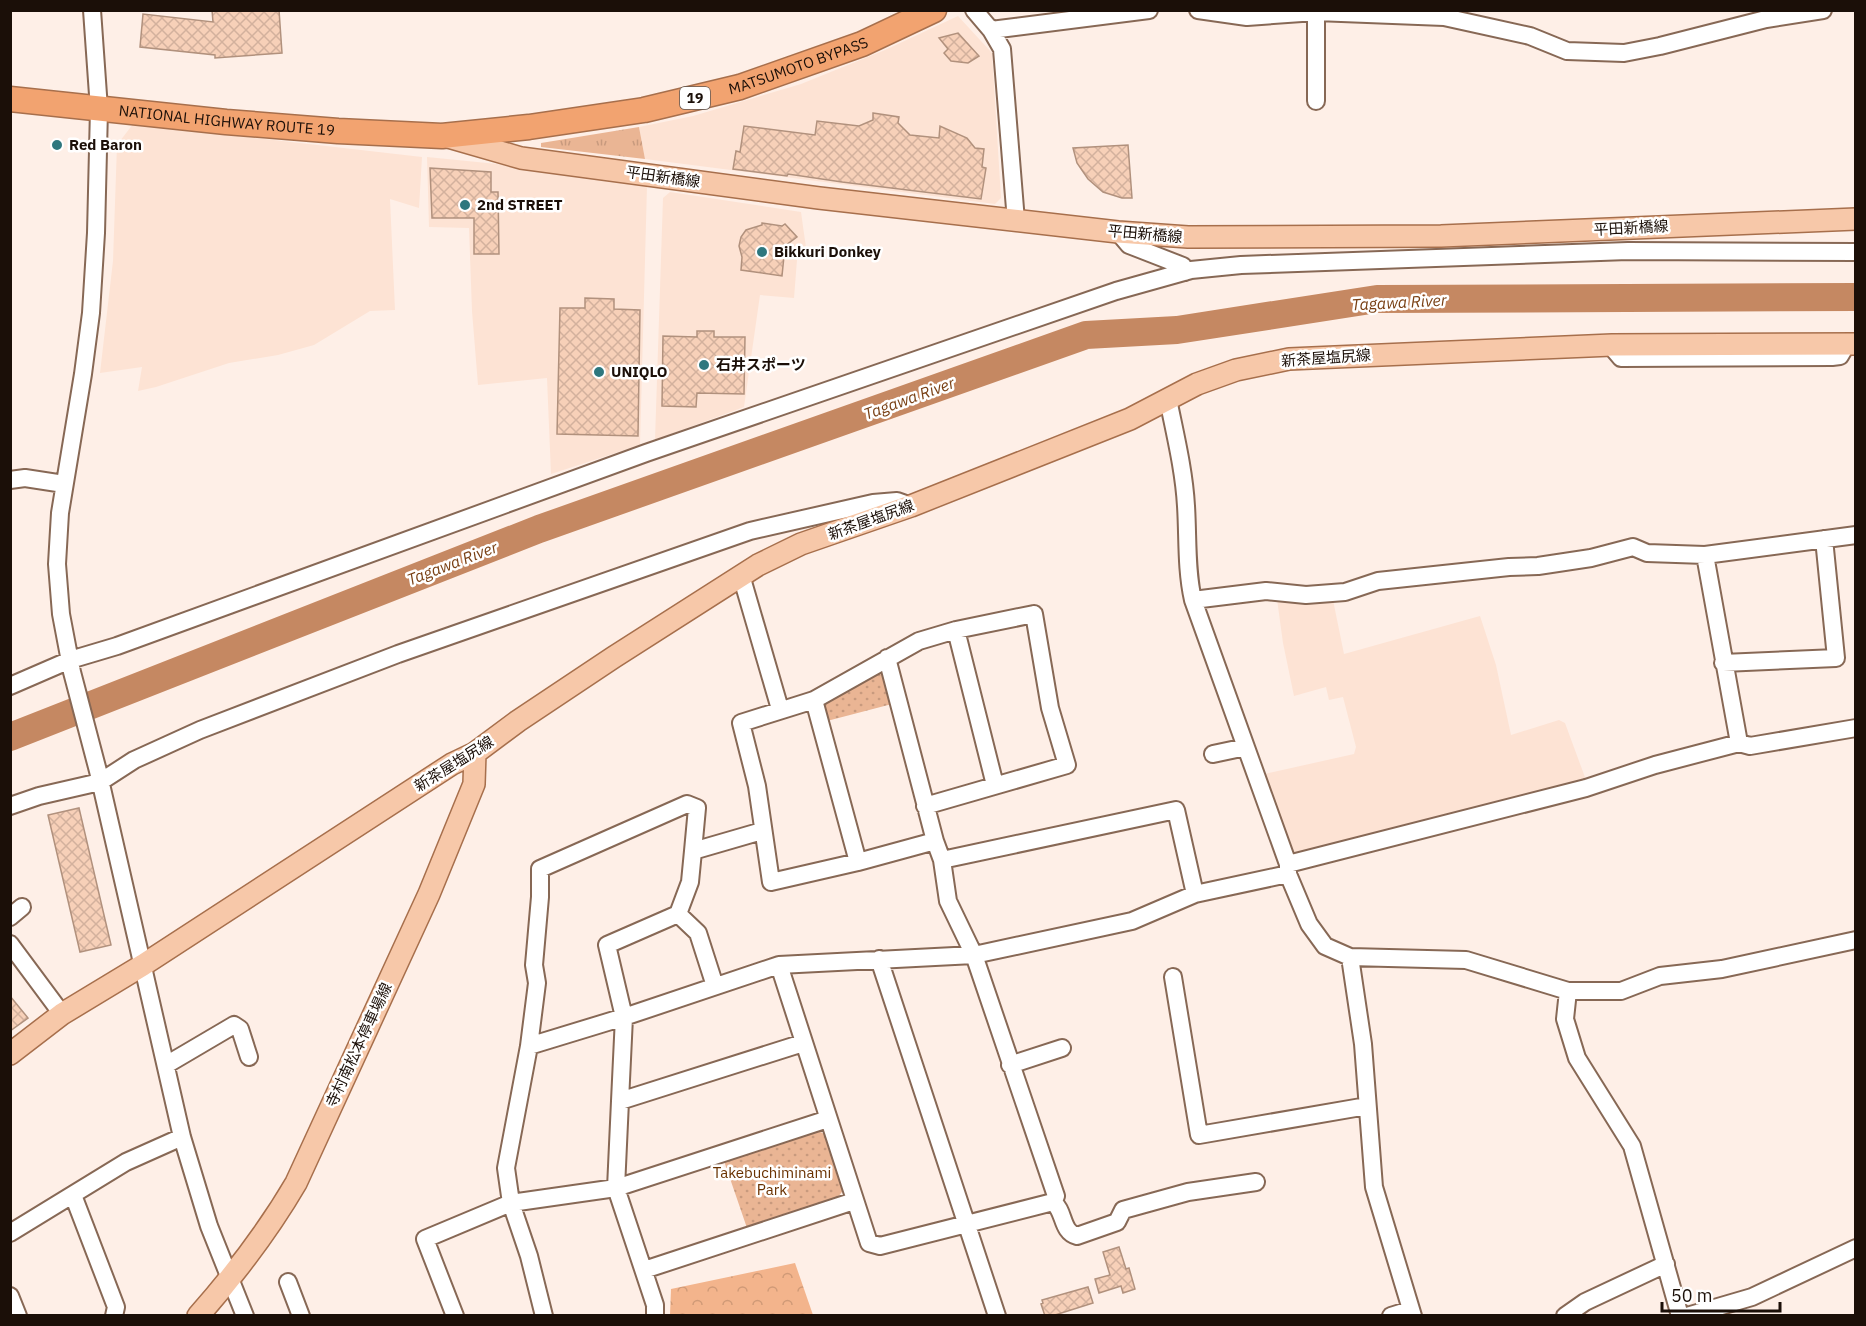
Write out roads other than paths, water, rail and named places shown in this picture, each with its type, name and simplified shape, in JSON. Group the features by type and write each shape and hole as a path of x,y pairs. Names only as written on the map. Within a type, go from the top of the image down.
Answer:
{"highway":[{"name":"MATSUMOTO BYPASS","path":"442,135 529,127 645,110 740,87 862,44 934,10"},
{"name":"NATIONAL HIGHWAY ROUTE 19","path":"10,99 338,131 442,135"}],"main road":[{"name":"平田新橋線","path":"442,135 521,158 819,198 1118,232 1188,237 1441,236 1856,219"},
{"name":"新茶屋塩尻線","path":"10,1054 62,1014 442,770 475,753 518,721 741,575 801,544 911,506 1130,419 1197,384 1236,370 1289,358 1610,345 1851,344"},
{"name":"寺村南松本停車場線","path":"198,1316 231,1279 275,1220 306,1161 429,894 474,784 475,753"}],"street":[{"path":"92,10 99,109 96,233 91,313 64,484 57,564 61,614 71,666 99,776 182,1137 209,1226 245,1316"},
{"path":"974,10 992,30 1002,49 1016,221"},
{"path":"992,30 1149,10"},
{"path":"1198,10 1246,17 1316,12 1444,17 1530,36 1567,51 1624,53 1767,19 1823,10"},
{"path":"1316,12 1316,101"},
{"path":"1118,232 1129,245 1183,266 1185,272"},
{"path":"10,686 71,666 117,646 646,453 1116,291 1185,272 1241,265 1628,251 1856,252"},
{"path":"1167,399 1179,452 1186,504 1189,583 1192,600 1309,924 1325,946 1350,957 1466,960 1568,991 1621,991 1660,976 1722,969 1856,940"},
{"path":"10,480 25,478 64,484"},
{"path":"10,806 99,776 200,730 398,654 750,531 873,503 897,501 911,506"},
{"path":"1192,600 1266,591 1306,595 1345,592 1378,580 1538,566 1592,558 1633,547 1647,553 1705,555 1856,535"},
{"path":"1723,663 1836,658 1824,539"},
{"path":"1705,555 1739,743"},
{"path":"741,575 780,709"},
{"path":"925,806 1067,765 1050,708 1034,614 956,630 919,641 814,700 741,723 757,786 771,882 935,841"},
{"path":"956,630 995,785"},
{"path":"779,965 869,1243 880,1246 1053,1202 1056,1196 974,955 948,901 942,860 925,806 887,658"},
{"path":"814,700 858,862"},
{"path":"529,1046 779,965 974,955 1132,921 1195,894 1575,791 1656,765 1739,743 1750,746 1856,728"},
{"path":"1213,754 1246,747"},
{"path":"544,1316 529,1256 511,1203 506,1168 529,1046 537,983 534,965 540,869 687,804 697,808 690,882 678,914 607,945 624,1017 616,1188 655,1305 655,1316"},
{"path":"942,860 1176,810 1195,894"},
{"path":"693,851 762,831"},
{"path":"678,914 698,933 715,986"},
{"path":"10,944 62,1014"},
{"path":"1350,957 1363,1044 1374,1187 1411,1313 1392,1316"},
{"path":"879,959 997,1316"},
{"path":"1173,976 1199,1135 1367,1107"},
{"path":"1568,991 1565,1019 1576,1058 1632,1146 1680,1316"},
{"path":"166,1065 234,1025 240,1029 249,1057"},
{"path":"620,1101 803,1043"},
{"path":"1010,1065 1062,1048"},
{"path":"455,1316 425,1239 511,1203 616,1188 828,1119"},
{"path":"10,1233 126,1162 182,1137"},
{"path":"1053,1202 1060,1207 1067,1230 1077,1236 1116,1222 1123,1210 1188,1192 1256,1182"},
{"path":"73,1195 116,1307 114,1316"},
{"path":"644,1270 854,1201"},
{"path":"1687,1316 1752,1298 1856,1248"},
{"path":"1565,1316 1585,1302 1666,1264"},
{"path":"288,1282 301,1316"},
{"path":"10,1296 18,1316"}],"waterway":[{"name":"Tagawa River","path":"10,737 539,529 1086,335 1177,330 1377,299 1856,297"}],"place":[{"name":"Red Baron","path":"57,145"},
{"name":"2nd STREET","path":"465,205"},
{"name":"Bikkuri Donkey","path":"762,252"},
{"name":"石井スポーツ","path":"704,365"},
{"name":"UNIQLO","path":"599,372"}],"park label":[{"name":"Takebuchiminami Park","path":"772,1182"}]}
